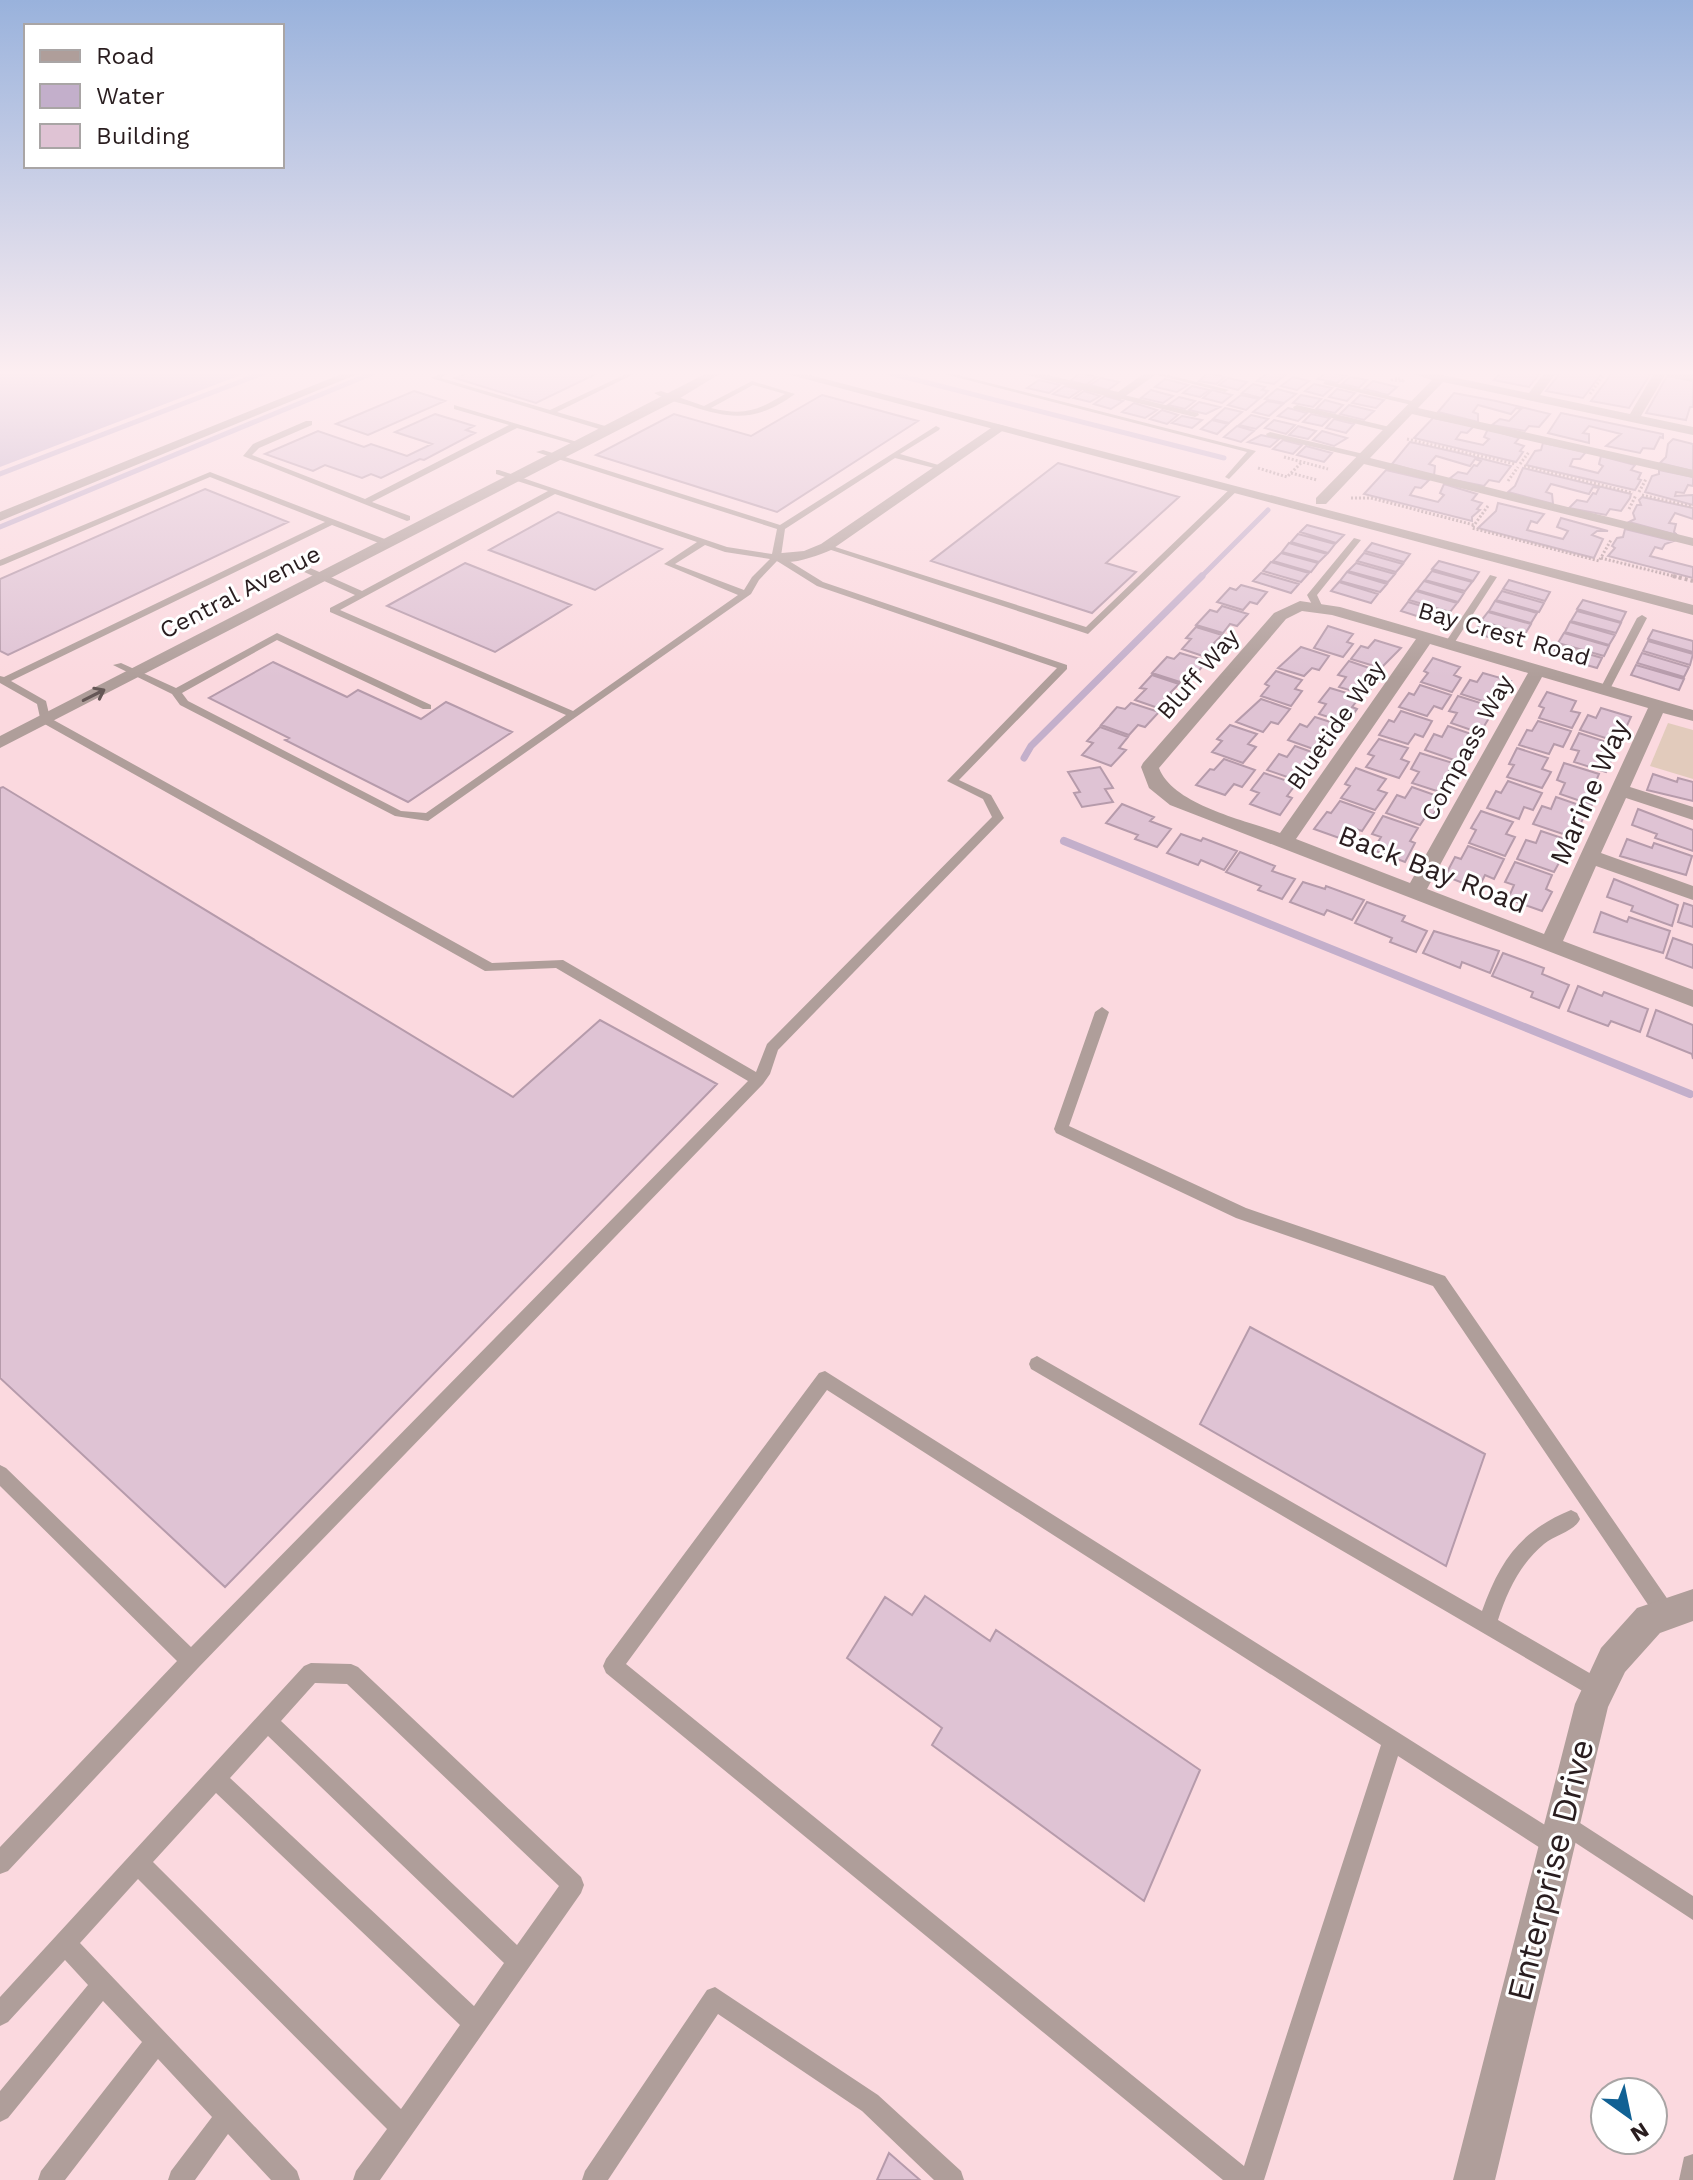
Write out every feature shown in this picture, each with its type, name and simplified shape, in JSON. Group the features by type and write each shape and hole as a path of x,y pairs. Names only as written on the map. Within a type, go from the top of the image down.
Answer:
{"street":[{"path":"0,517 104,475"},
{"name":"Central Avenue","path":"35,706 494,475"},
{"name":"Central Avenue","path":"0,743 519,475"},
{"path":"776,557 806,555 826,547 929,475"},
{"path":"1202,475 1321,501 1693,599"},
{"path":"1204,475 1693,610"},
{"path":"1321,501 1348,475"},
{"path":"1426,475 1693,542"},
{"name":"Bay Crest Road","path":"1309,607 1334,610 1427,636 1693,716"},
{"name":"Bluff Way","path":"1156,784 1150,767 1280,616 1309,607"},
{"name":"Bluetide Way","path":"1285,841 1427,636"},
{"name":"Compass Way","path":"1415,892 1538,669"},
{"name":"Marine Way","path":"1550,945 1658,705"},
{"name":"Back Bay Road","path":"1156,784 1177,801 1693,999"},
{"path":"1620,790 1693,814"},
{"path":"1591,857 1693,893"},
{"name":"Enterprise Drive","path":"1482,2176 1559,1834 1592,1704 1613,1660 1649,1620 1679,1610"}],"lane":[{"path":"0,563 208,475"},
{"path":"212,475 387,543"},
{"path":"295,475 407,518"},
{"path":"365,502 418,475"},
{"path":"0,1863 191,1661 758,1080 772,1048 998,818 987,797 952,781 1064,667 820,584 776,557 725,549 506,475"},
{"path":"613,475 781,528"},
{"path":"118,665 176,692 184,703 399,814 428,817 745,594 776,557 781,528 863,475"},
{"path":"826,547 1088,631 1236,475"},
{"path":"553,492 333,610 574,715"},
{"path":"331,522 2,680 35,706 45,720 490,968 558,963 758,1080"},
{"path":"1309,607 1312,595 1357,540"},
{"path":"704,542 668,564 745,594"},
{"path":"305,569 361,594"},
{"path":"1450,643 1493,577"},
{"path":"1605,689 1642,618"},
{"path":"176,692 277,636 427,707"},
{"path":"1102,1012 1061,1129 1241,1213 1439,1281 1679,1610"},
{"path":"1037,1364 1598,1689"},
{"path":"1242,2180 613,1666 825,1379 1392,1741 1693,1909"},
{"path":"0,1474 191,1661"},
{"path":"1487,1625 1498,1589 1517,1557 1556,1524 1571,1519"},
{"path":"0,2014 311,1673 351,1674 573,1885 365,2180"},
{"path":"267,1721 519,1962"},
{"path":"1252,2180 1392,1741"},
{"path":"215,1778 476,2024"},
{"path":"138,1863 403,2128"},
{"path":"64,1943 288,2180"},
{"path":"0,2110 103,1984"},
{"path":"594,2180 715,1998 870,2103 952,2180"},
{"path":"50,2180 157,2041"},
{"path":"180,2180 227,2116"},
{"path":"1691,2180 1693,2166"}],"path":[{"path":"1298,475 1318,480"},
{"path":"1559,475 1693,507"},
{"path":"1496,496 1472,528 1599,561 1612,537"},
{"path":"1350,498 1365,497 1474,525"},
{"path":"1414,516 1419,510"},
{"path":"1601,558 1693,581"}],"shaded area":[{"path":"1668,723 1693,730 1693,779 1650,766"}],"building":[{"path":"659,475 835,475 777,512"},
{"path":"1043,475 1100,475 1179,497 1106,563 1136,572 1092,613 931,561"},
{"path":"1382,475 1406,475 1429,480 1421,488 1415,487 1410,495 1438,502 1444,495 1440,493 1444,484 1477,494 1472,500 1482,503 1472,521 1364,494"},
{"path":"1454,475 1504,475 1499,482 1489,480 1484,486 1449,479"},
{"path":"1520,475 1551,475 1631,494 1621,511 1610,509 1606,515 1569,508 1577,500 1587,502 1599,488 1593,487 1589,494 1551,484 1546,492 1552,494 1553,504 1508,492"},
{"path":"1568,475 1640,475 1638,479 1641,480 1635,490"},
{"path":"1652,476 1693,477 1693,486 1688,485 1684,493 1676,492 1675,496 1693,495 1693,505 1645,492"},
{"path":"205,489 288,522 8,655 0,651 0,579"},
{"path":"1642,497 1693,508 1693,519 1675,513 1669,523 1676,524 1674,532 1677,535 1629,522 1635,519 1633,513 1637,505 1641,505 1639,500"},
{"path":"1498,503 1544,514 1537,523 1531,521 1527,530 1563,539 1568,531 1557,527 1561,518 1608,531 1597,531 1592,535 1603,539 1594,558 1478,528 1496,511"},
{"path":"558,512 662,549 595,590 489,550"},
{"path":"1307,525 1344,535 1336,543 1300,532"},
{"path":"1625,529 1674,541 1665,544 1662,549 1655,547 1650,556 1693,567 1693,578 1608,556 1615,548 1612,546 1617,538 1623,537"},
{"path":"1298,534 1335,544 1328,553 1291,542"},
{"path":"1289,543 1327,554 1319,562 1282,552"},
{"path":"1372,543 1410,554 1404,562 1365,551"},
{"path":"1281,553 1318,563 1311,572 1273,561"},
{"path":"1364,553 1403,564 1396,572 1357,561"},
{"path":"1439,561 1479,572 1473,581 1432,569"},
{"path":"1271,562 1309,573 1301,582 1263,571"},
{"path":"465,563 571,605 495,652 387,606"},
{"path":"1356,563 1395,574 1388,582 1348,571"},
{"path":"1432,571 1472,582 1465,591 1425,580"},
{"path":"1347,572 1387,584 1380,592 1340,581"},
{"path":"1261,573 1299,584 1291,593 1253,581"},
{"path":"1509,580 1550,592 1545,601 1503,589"},
{"path":"1424,581 1464,593 1458,602 1417,590"},
{"path":"1339,582 1378,594 1371,603 1331,591"},
{"path":"1241,585 1267,592 1257,604 1250,602 1243,610 1217,602 1230,588 1236,590"},
{"path":"1416,591 1457,603 1450,612 1409,600"},
{"path":"1502,591 1544,603 1539,612 1496,600"},
{"path":"1583,600 1626,612 1621,622 1577,609"},
{"path":"1495,601 1537,613 1531,623 1489,611"},
{"path":"1408,602 1449,614 1442,624 1401,611"},
{"path":"1222,606 1248,614 1237,626 1230,624 1223,633 1196,625 1210,610 1217,612"},
{"path":"1577,611 1621,623 1616,633 1571,621"},
{"path":"1488,612 1531,624 1525,634 1481,621"},
{"path":"1570,622 1615,635 1609,645 1565,632"},
{"path":"1480,623 1524,636 1517,645 1474,633"},
{"path":"1328,626 1353,634 1347,642 1353,644 1343,657 1314,648"},
{"path":"1196,627 1222,635 1214,643 1221,645 1209,658 1182,649 1191,639 1186,638"},
{"path":"1653,630 1693,641 1693,652 1648,639"},
{"path":"1564,633 1609,646 1604,656 1558,643"},
{"path":"1375,640 1401,648 1381,668 1351,659 1361,646 1368,648"},
{"path":"1648,641 1693,654 1690,665 1643,651"},
{"path":"1557,645 1602,658 1597,668 1551,655"},
{"path":"1301,647 1329,656 1319,670 1312,668 1304,676 1278,668"},
{"path":"1180,653 1207,661 1195,675 1188,673 1180,682 1152,673 1167,657 1174,659"},
{"path":"1642,653 1689,667 1684,677 1637,663"},
{"path":"1433,658 1460,667 1454,675 1461,678 1452,692 1421,682"},
{"path":"1349,661 1378,671 1371,680 1376,682 1366,695 1339,687 1346,677 1338,675"},
{"path":"273,662 347,697 358,690 421,719 446,702 512,732 408,802 209,698"},
{"path":"1636,665 1684,679 1679,690 1631,675"},
{"path":"1276,671 1302,680 1295,689 1302,691 1291,706 1261,696 1269,686 1265,684"},
{"path":"1483,673 1511,681 1503,695 1498,694 1492,704 1461,694 1470,680 1477,682"},
{"path":"1152,675 1179,684 1170,693 1177,696 1164,710 1135,700 1146,689 1140,688"},
{"path":"1420,685 1451,695 1442,709 1434,706 1427,716 1399,707 1409,693 1414,695"},
{"path":"1330,688 1360,697 1352,707 1357,709 1347,723 1319,714 1326,704 1319,702"},
{"path":"1547,692 1576,701 1571,711 1580,713 1572,728 1539,718 1544,708 1539,706"},
{"path":"1458,696 1490,706 1484,716 1489,718 1480,733 1451,723 1457,713 1449,711"},
{"path":"1261,699 1290,709 1278,724 1271,722 1263,732 1236,722"},
{"path":"1131,703 1159,712 1145,727 1138,725 1129,735 1101,725 1117,707 1125,709"},
{"path":"1601,708 1631,717 1624,732 1619,730 1615,741 1580,730 1588,715 1596,718"},
{"path":"1401,711 1432,721 1423,737 1415,734 1408,744 1379,735 1389,720 1394,722"},
{"path":"1315,717 1343,726 1332,741 1327,740 1319,751 1288,740 1300,724 1307,727"},
{"path":"1538,721 1571,731 1563,747 1554,744 1549,754 1519,745 1527,730 1532,731"},
{"path":"1230,725 1257,734 1248,744 1256,747 1243,763 1212,752 1222,741 1217,739"},
{"path":"1448,726 1477,736 1469,751 1464,749 1457,761 1425,750 1434,734 1442,737"},
{"path":"1100,727 1128,737 1119,748 1126,750 1111,766 1082,755 1093,743 1087,741"},
{"path":"1579,733 1613,744 1608,755 1613,756 1606,772 1574,762 1579,751 1571,749"},
{"path":"1379,739 1408,748 1401,759 1409,762 1399,778 1366,767 1374,756 1368,754"},
{"path":"1295,746 1323,756 1312,771 1307,770 1299,781 1267,770 1279,754 1287,757"},
{"path":"1517,748 1548,758 1542,769 1551,772 1542,788 1507,777 1514,765 1509,764"},
{"path":"1420,753 1453,763 1447,775 1452,777 1443,793 1412,783 1419,772 1411,769"},
{"path":"1224,759 1255,770 1242,787 1234,784 1225,795 1196,785 1210,769 1214,770"},
{"path":"1564,763 1599,774 1594,786 1600,788 1592,805 1560,794 1565,783 1557,780"},
{"path":"1100,767 1113,788 1105,789 1113,802 1082,807 1074,793 1080,792 1068,772"},
{"path":"1356,768 1386,779 1378,790 1387,793 1375,810 1341,798 1350,786 1345,784"},
{"path":"1264,773 1296,784 1287,796 1292,798 1280,815 1250,804 1259,793 1251,790"},
{"path":"1653,774 1677,782 1678,778 1693,782 1693,801 1647,790"},
{"path":"1508,781 1542,793 1533,810 1524,807 1519,819 1487,808 1496,791 1501,793"},
{"path":"3,787 513,1097 600,1020 717,1084 225,1587 0,1378 0,788"},
{"path":"1412,787 1443,798 1433,815 1428,813 1420,825 1386,813 1397,795 1405,798"},
{"path":"1556,797 1588,808 1580,825 1575,823 1569,836 1533,824 1542,806 1551,809"},
{"path":"1340,801 1374,813 1362,831 1353,828 1345,840 1314,829"},
{"path":"1122,804 1154,817 1150,821 1171,829 1157,847 1135,839 1138,835 1106,823"},
{"path":"1638,809 1693,830 1693,851 1655,838 1657,834 1632,825"},
{"path":"1481,811 1513,822 1506,834 1515,837 1505,856 1469,843 1476,830 1471,828"},
{"path":"1383,816 1418,828 1410,841 1415,843 1405,862 1373,850 1381,837 1372,834"},
{"path":"1541,831 1574,842 1566,861 1561,859 1554,872 1517,859 1526,840 1536,843"},
{"path":"1181,834 1201,841 1203,838 1237,851 1224,870 1201,860 1198,865 1167,853"},
{"path":"1627,839 1652,848 1654,843 1692,856 1686,875 1620,856"},
{"path":"1468,846 1504,859 1494,879 1485,875 1478,889 1445,876 1455,857 1461,859"},
{"path":"1240,852 1275,866 1272,871 1295,879 1282,899 1258,890 1261,886 1226,872"},
{"path":"1515,862 1552,875 1546,889 1552,892 1542,911 1508,899 1514,885 1505,882"},
{"path":"1614,879 1678,905 1672,926 1631,911 1633,906 1607,897"},
{"path":"1303,882 1325,889 1326,886 1364,900 1352,920 1327,910 1324,915 1290,902"},
{"path":"1367,902 1405,916 1402,921 1427,931 1416,952 1355,923"},
{"path":"1684,903 1693,906 1693,927 1678,922"},
{"path":"1601,912 1627,922 1629,917 1670,931 1663,953 1594,932"},
{"path":"1434,931 1499,951 1490,973 1462,962 1460,968 1423,953"},
{"path":"1673,938 1693,945 1693,968 1666,958"},
{"path":"1503,953 1544,968 1542,974 1569,985 1559,1008 1531,997 1533,992 1492,976"},
{"path":"1578,986 1602,996 1604,992 1648,1009 1640,1032 1611,1021 1608,1026 1568,1011"},
{"path":"1656,1010 1693,1025 1693,1059 1692,1054 1647,1036"},
{"path":"1250,1327 1485,1454 1446,1566 1200,1424"},
{"path":"925,1596 990,1641 996,1630 1200,1770 1144,1901 932,1745 942,1728 847,1658 885,1597 912,1615"},
{"path":"889,2153 920,2180 877,2180"}],"waterway":[{"path":"0,527 127,475"},
{"path":"1202,576 1268,510"},
{"path":"1024,758 1031,746 1202,576"},
{"path":"1064,841 1690,1094"}]}
